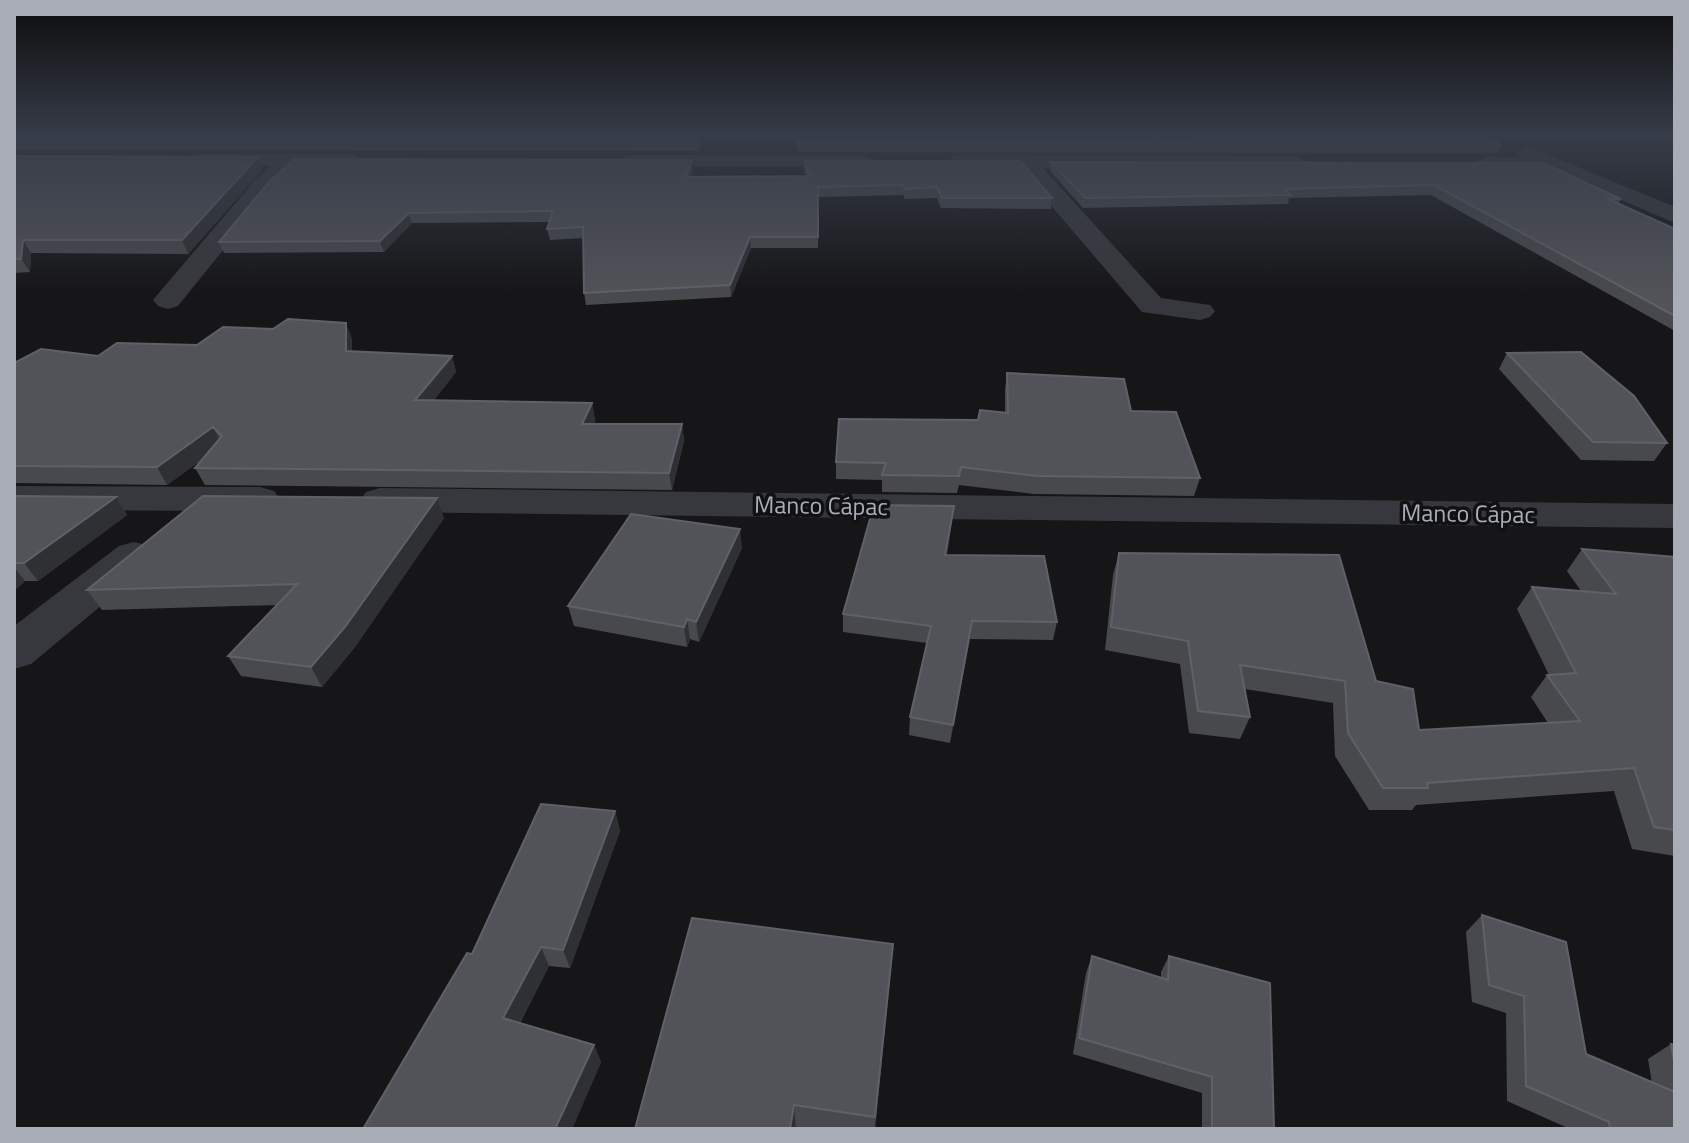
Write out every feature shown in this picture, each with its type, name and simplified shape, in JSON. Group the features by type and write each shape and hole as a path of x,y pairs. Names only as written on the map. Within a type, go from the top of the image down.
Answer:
{"street":[{"path":"168,300 261,187"},
{"path":"1048,187 1152,306 1200,311"},
{"path":"1610,187 1675,216"},
{"path":"14,498 302,499"},
{"path":"14,652 206,498"},
{"name":"Manco Cápac","path":"349,500 1675,516"}],"building":[{"path":"14,187 230,187 182,240 23,240 21,259 14,259"},
{"path":"265,187 818,187 818,237 750,237 730,285 584,293 583,227 547,229 553,211 409,213 380,241 219,242"},
{"path":"937,187 1043,187 1052,198 942,198"},
{"path":"1075,187 1346,187 1284,189 1291,195 1085,198"},
{"path":"1438,187 1596,187 1621,199 1608,199 1675,229 1675,316"},
{"path":"288,319 346,323 346,351 452,356 415,400 592,403 582,424 682,424 669,473 195,468 222,436 213,427 157,467 14,466 14,363 41,349 98,356 117,343 197,345 223,327 273,329"},
{"path":"1581,352 1634,396 1667,443 1593,442 1507,353"},
{"path":"1007,373 1124,379 1131,411 1176,412 1200,478 1037,476 961,467 959,476 882,475 886,463 836,462 839,419 978,420 980,410 1008,413"},
{"path":"14,496 116,497 24,563 14,563"},
{"path":"203,496 437,498 345,627 311,667 228,656 297,584 87,590"},
{"path":"874,505 954,506 945,555 1044,556 1057,622 972,621 953,725 910,717 931,626 843,614"},
{"path":"631,514 740,529 696,622 687,619 684,627 568,606"},
{"path":"1582,549 1675,557 1675,830 1654,827 1634,768 1427,783 1428,788 1383,788 1348,733 1345,681 1240,665 1250,717 1198,711 1188,641 1111,627 1119,553 1339,555 1376,681 1413,689 1419,730 1580,721 1547,675 1576,673 1532,587 1616,594"},
{"path":"541,804 615,811 563,950 541,947 503,1018 594,1045 555,1129 363,1129 467,953 472,954"},
{"path":"1482,915 1566,942 1586,1054 1675,1092 1675,1129 1610,1129 1609,1122 1526,1086 1524,996 1489,985"},
{"path":"692,918 893,944 875,1117 794,1105 790,1129 635,1129"},
{"path":"1092,956 1168,980 1169,956 1270,983 1274,1129 1212,1129 1212,1077 1079,1038"},
{"path":"1671,1044 1675,1045 1675,1066"}]}
